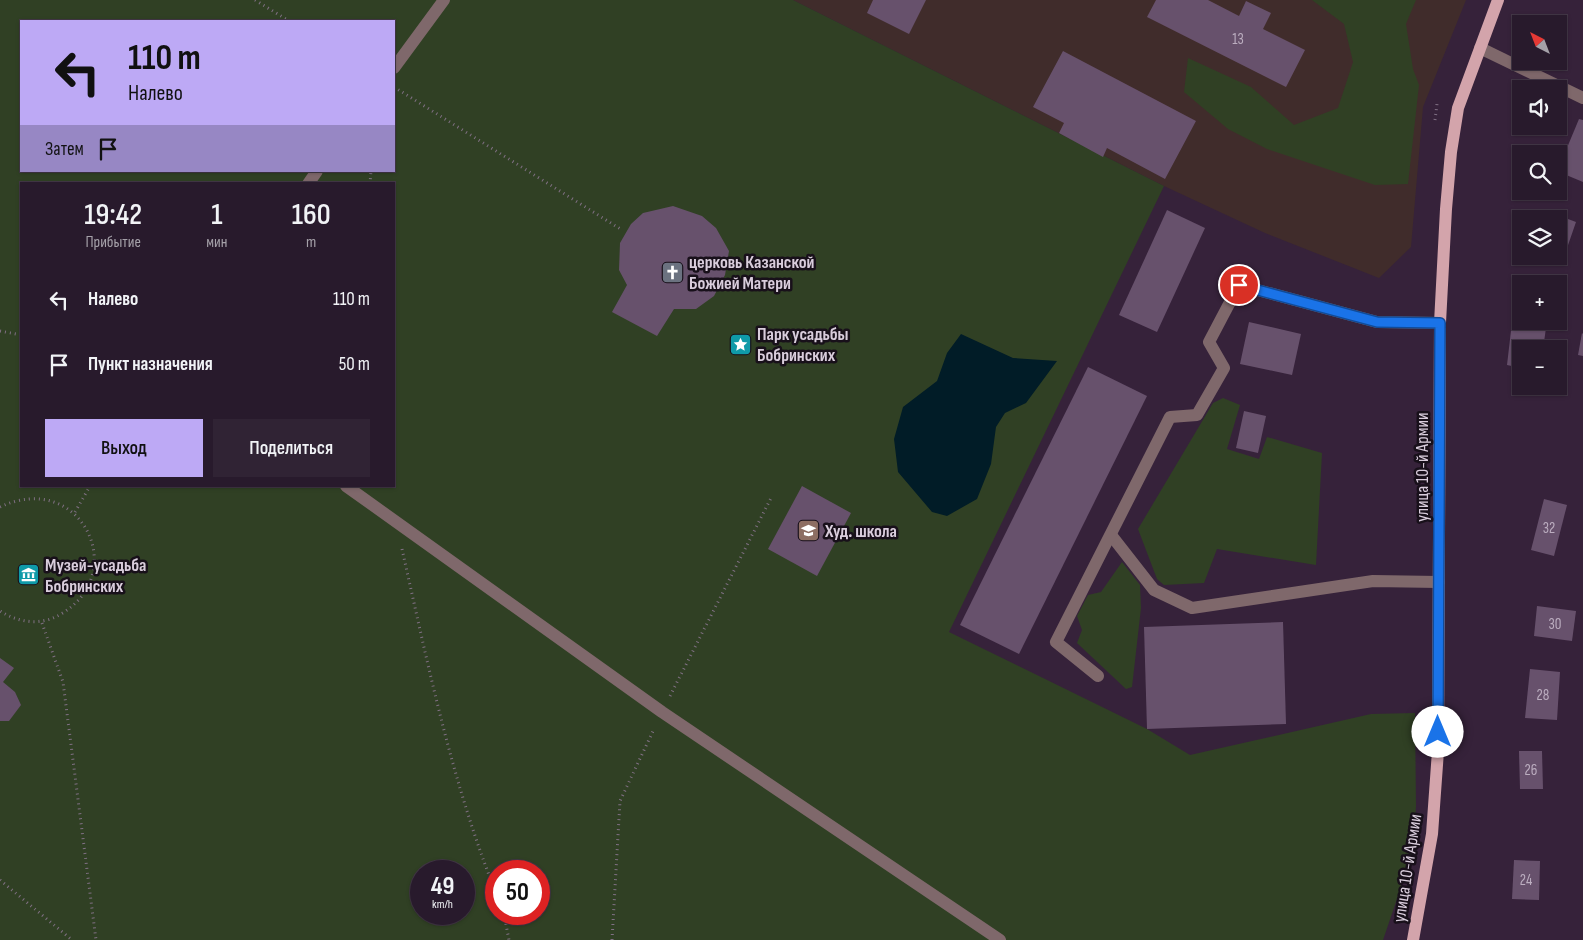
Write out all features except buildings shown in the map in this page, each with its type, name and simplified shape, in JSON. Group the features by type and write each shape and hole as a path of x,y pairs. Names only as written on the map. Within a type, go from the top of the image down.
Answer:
{"main road":[{"name":"улица 10-й Армии","path":"1413,940 1432,834 1438,760 1440,323 1451,152 1458,108 1498,0"}],"lane":[{"path":"395,67 444,0"},
{"path":"1480,48 1583,98"},
{"path":"1098,676 1056,642 1112,535 1170,417 1197,414 1224,368 1210,342 1239,285 1377,322 1440,323"},
{"path":"347,487 662,712 1000,940"},
{"path":"1112,535 1154,590 1192,608 1373,581 1439,582"}],"path":[{"path":"255,0 287,20"},
{"path":"395,88 622,230"},
{"path":"0,331 20,335"},
{"path":"75,512 89,487"},
{"path":"0,507 16,500 36,498 55,502 75,512 86,528 94,549 94,570 87,591 73,608 42,623 13,620 0,611"},
{"path":"396,522 429,669 477,844 485,865"},
{"path":"42,623 63,682 96,940"},
{"path":"0,880 72,940"},
{"path":"506,925 509,940"}],"shaded area":[{"path":"793,0 1466,0 1423,107 1411,247 1379,278 1265,233 1164,186"}],"green space":[{"name":"Парк усадьбы Бобринских","path":"0,0 793,0 1164,186 949,632 1147,729 1190,755 1371,714 1415,713 1416,806 1413,852 1383,940 0,940"},
{"path":"1312,0 1416,0 1406,24 1413,69 1419,85 1408,184 1375,185 1267,149 1228,129 1184,92 1188,58 1251,87 1294,125 1338,108 1353,62 1344,24"},
{"path":"1223,398 1240,405 1227,449 1259,459 1267,437 1322,453 1316,565 1217,549 1204,583 1164,585 1157,579 1138,529 1213,403"},
{"path":"1122,562 1140,585 1141,608 1132,687 1126,689 1077,643 1082,630 1077,616 1088,595 1101,592"}],"water":[{"path":"961,334 1013,358 1057,361 1026,403 1005,413 996,427 991,464 977,499 947,516 932,512 898,472 894,439 903,407 937,381 947,353"}],"place":[{"name":"церковь Казанской Божией Матери","path":"673,272"},
{"name":"Парк усадьбы Бобринских","path":"741,344"},
{"name":"Худ. школа","path":"809,531"},
{"name":"Музей-усадьба Бобринских","path":"29,575"}],"route":[{"path":"1239,285 1377,322 1440,323 1438,732"}]}
